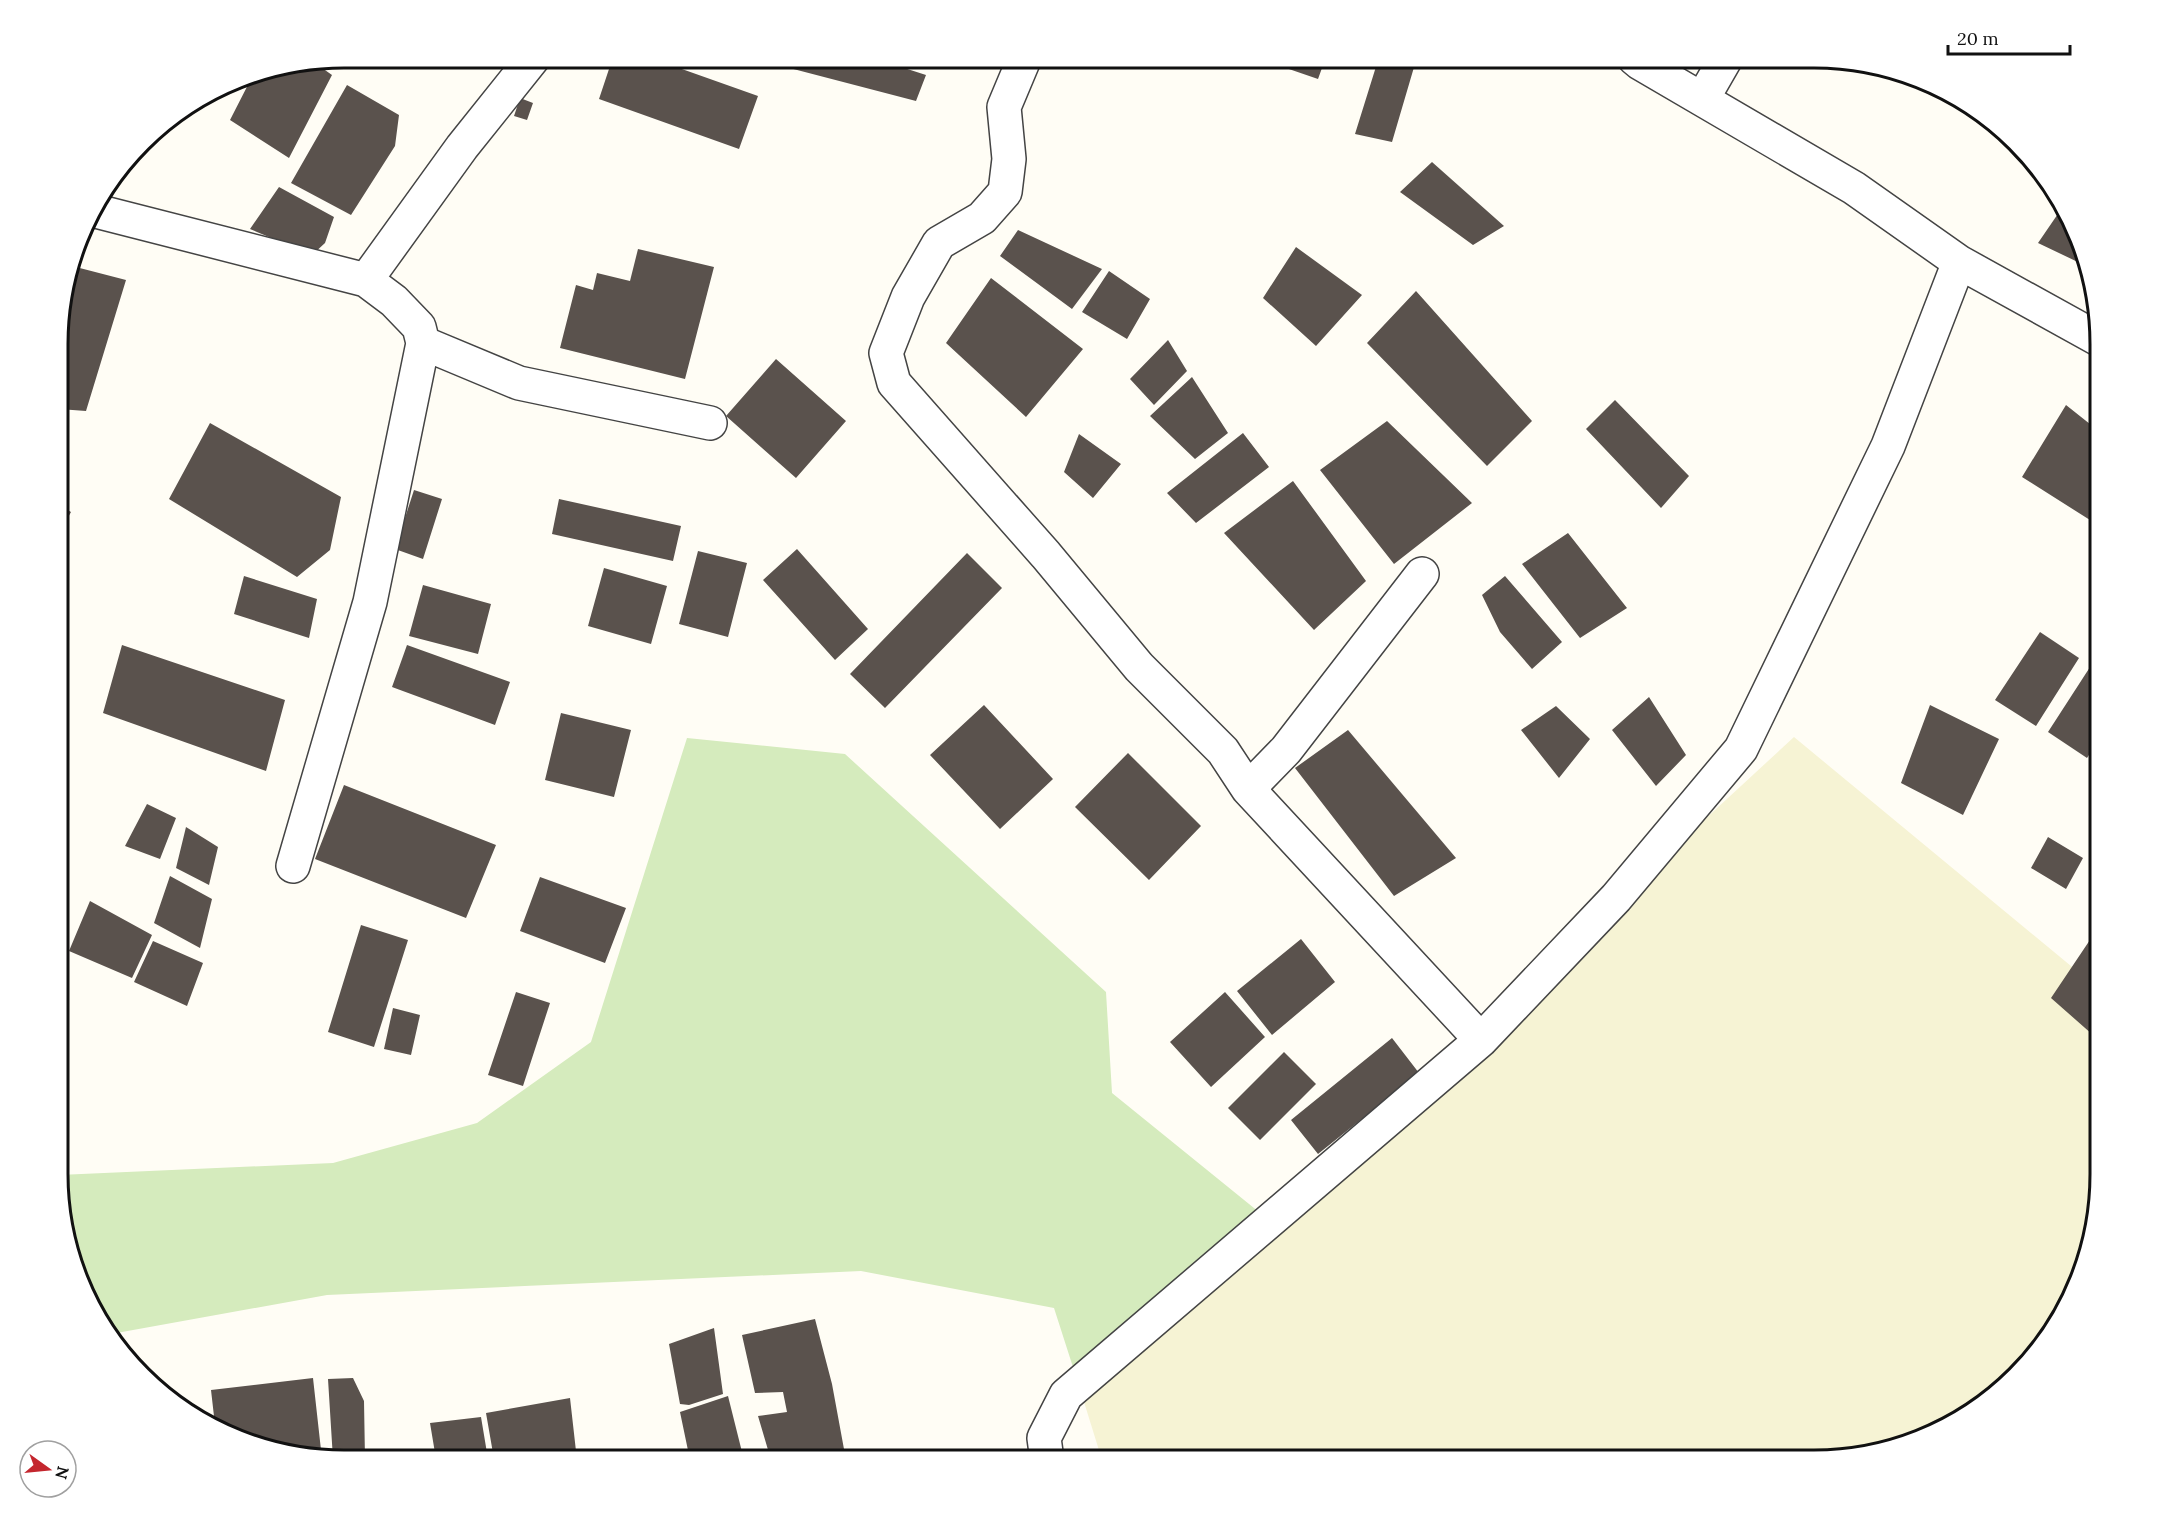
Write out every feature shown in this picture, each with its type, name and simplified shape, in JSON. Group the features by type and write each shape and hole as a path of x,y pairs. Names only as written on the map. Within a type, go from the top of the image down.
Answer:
{"street":[{"path":"366,279 462,147 525,68"},
{"path":"1020,68 1004,107 1009,159 1005,192 982,218 939,243 908,297 886,353 894,383 1046,555 1139,667 1223,751 1248,789 1481,1040"},
{"path":"1652,68 1854,188 1959,262 2090,334"},
{"path":"1702,98 1720,68"},
{"path":"101,212 366,279 394,301 419,327 423,343 370,602 293,866"},
{"path":"1046,1450 1044,1438 1066,1395 1481,1040 1616,898 1741,749 1888,446 1959,262"},
{"path":"423,343 519,383 710,423"},
{"path":"1248,789 1286,750 1422,574"}],"shaded area":[{"path":"1794,737 2090,982 2090,1191 2081,1245 2062,1295 2044,1327 2010,1369 1996,1381 1968,1403 1936,1421 1886,1440 1850,1447 1814,1450 1099,1450 1080,1389 1270,1221"}],"green space":[{"path":"687,738 845,754 1106,992 1112,1093 1270,1221 1080,1389 1054,1308 861,1271 327,1295 118,1333 96,1295 77,1245 70,1209 68,1175 333,1163 477,1123 591,1042"}],"building":[{"path":"323,68 332,75 289,158 230,120 248,85 272,77 308,70"},
{"path":"609,68 679,68 758,96 739,149 599,99"},
{"path":"790,68 904,68 926,75 916,101"},
{"path":"1286,68 1322,68 1318,79"},
{"path":"1376,68 1414,68 1392,142 1355,134"},
{"path":"347,85 399,115 395,146 351,215 291,183"},
{"path":"520,98 533,103 527,120 514,116"},
{"path":"1432,162 1504,226 1473,245 1400,192"},
{"path":"279,187 334,217 325,243 312,255 250,229"},
{"path":"2058,214 2078,262 2038,243"},
{"path":"1018,230 1102,269 1072,309 1000,256"},
{"path":"1296,247 1362,295 1316,346 1263,298"},
{"path":"638,249 714,267 685,379 560,348 576,285 593,290 597,273 630,281"},
{"path":"78,268 126,280 86,411 68,410 68,326"},
{"path":"1109,271 1150,299 1127,339 1082,312"},
{"path":"991,278 1083,349 1026,417 946,343"},
{"path":"1416,291 1532,421 1487,466 1367,343"},
{"path":"1168,340 1187,371 1154,405 1130,379"},
{"path":"776,359 846,421 796,478 726,416"},
{"path":"1192,377 1228,433 1195,459 1150,416"},
{"path":"1615,400 1689,476 1661,508 1586,429"},
{"path":"2066,405 2090,424 2090,520 2022,477"},
{"path":"1387,421 1472,503 1394,564 1320,470"},
{"path":"210,423 341,497 330,550 297,577 169,499"},
{"path":"1243,433 1269,467 1196,523 1167,493"},
{"path":"1079,434 1121,464 1093,498 1064,472"},
{"path":"1293,481 1366,581 1314,630 1224,533"},
{"path":"414,490 442,499 423,559 395,549"},
{"path":"559,499 681,526 673,561 552,534"},
{"path":"1568,533 1627,608 1580,638 1522,564"},
{"path":"797,549 868,629 835,660 763,580"},
{"path":"698,551 747,563 728,637 679,624"},
{"path":"967,553 1002,588 885,708 850,674"},
{"path":"604,568 667,586 651,644 588,626"},
{"path":"244,576 317,599 309,638 234,614"},
{"path":"1505,576 1562,642 1532,669 1500,632 1482,595"},
{"path":"423,585 491,604 478,654 409,636"},
{"path":"2040,632 2079,658 2036,726 1995,700"},
{"path":"122,645 285,700 266,771 103,713"},
{"path":"407,645 510,682 495,725 392,687"},
{"path":"2090,667 2090,753 2087,758 2048,732"},
{"path":"1649,697 1686,755 1656,786 1612,730"},
{"path":"984,705 1053,779 1000,829 930,755"},
{"path":"1930,705 1999,739 1963,815 1901,783"},
{"path":"1556,706 1590,739 1559,778 1521,730"},
{"path":"561,713 631,730 614,797 545,780"},
{"path":"1348,730 1456,858 1394,896 1295,768"},
{"path":"1128,753 1201,826 1149,880 1075,807"},
{"path":"344,785 496,845 466,918 315,859"},
{"path":"147,804 176,818 160,859 125,846"},
{"path":"186,827 218,847 209,885 176,868"},
{"path":"2048,837 2083,858 2066,889 2031,868"},
{"path":"170,876 212,899 200,948 154,923"},
{"path":"540,877 626,908 605,963 520,931"},
{"path":"90,901 152,935 132,978 69,951"},
{"path":"361,925 408,940 374,1047 328,1032"},
{"path":"1301,939 1335,982 1272,1035 1237,991"},
{"path":"2090,940 2090,1032 2051,998"},
{"path":"153,941 203,963 187,1006 134,982"},
{"path":"516,992 550,1003 523,1086 488,1075"},
{"path":"1225,992 1265,1037 1211,1087 1170,1042"},
{"path":"393,1008 420,1015 411,1055 384,1049"},
{"path":"1392,1038 1419,1073 1318,1154 1291,1120"},
{"path":"1284,1052 1316,1084 1260,1140 1228,1108"},
{"path":"815,1319 832,1384 844,1450 768,1450 758,1416 787,1412 783,1392 755,1393 742,1335"},
{"path":"714,1328 723,1394 689,1405 680,1404 669,1344"},
{"path":"313,1378 321,1448 272,1440 222,1421 214,1417 211,1390"},
{"path":"353,1378 364,1401 365,1450 332,1449 328,1379"},
{"path":"728,1396 742,1450 688,1450 680,1412"},
{"path":"570,1398 576,1450 492,1450 486,1413"},
{"path":"481,1417 486,1450 434,1450 430,1423"}]}
